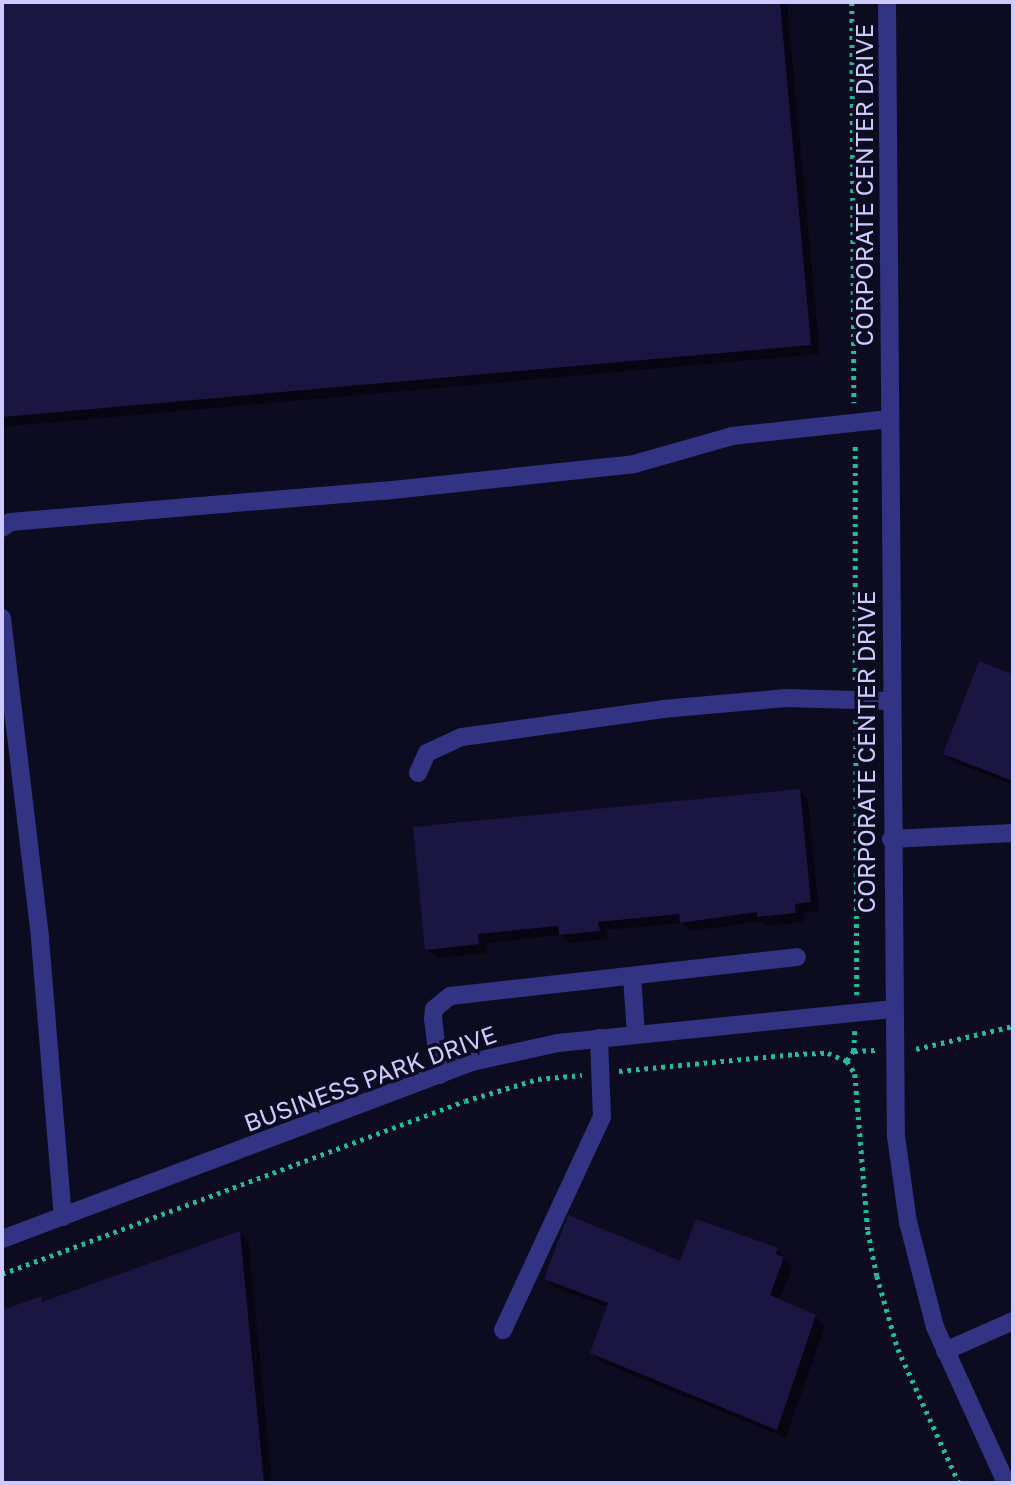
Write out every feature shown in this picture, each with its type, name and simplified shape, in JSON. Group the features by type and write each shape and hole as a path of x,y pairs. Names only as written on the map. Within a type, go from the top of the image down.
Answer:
{"street":[{"name":"CORPORATE CENTER DRIVE","path":"887,2 891,839 896,1136 908,1222 945,1351 1006,1483"},
{"path":"2,528 10,522 383,491 635,464 732,436 889,419"},
{"path":"2,618 40,939 63,1217"},
{"path":"418,773 427,753 462,737 663,709 786,698 890,701"},
{"path":"891,839 1013,833"},
{"path":"440,1075 434,1009 450,996 797,957"},
{"path":"632,976 636,1034"},
{"name":"BUSINESS PARK DRIVE","path":"2,1239 472,1062 599,1038 894,1009"},
{"path":"503,1331 602,1117 599,1038"},
{"path":"945,1351 1013,1321"}],"path":[{"path":"847,1061 853,1051 856,1013 852,2"},
{"path":"853,1051 929,1048 1013,1026"},
{"path":"2,1274 465,1101 538,1079 828,1053 847,1061 855,1074 868,1231 877,1276 898,1349 959,1483"}],"building":[{"path":"2,2 780,2 811,345 2,417"},
{"path":"979,661 1013,674 1013,781 943,754"},
{"path":"800,789 811,902 795,904 796,913 757,917 757,912 680,923 679,914 598,922 600,931 559,935 558,926 478,934 479,944 425,950 413,827"},
{"path":"568,1215 680,1261 696,1219 778,1248 776,1254 784,1257 770,1295 816,1315 777,1430 590,1353 608,1303 544,1279"},
{"path":"240,1231 264,1483 2,1483 2,1310 42,1296 42,1302"}]}
